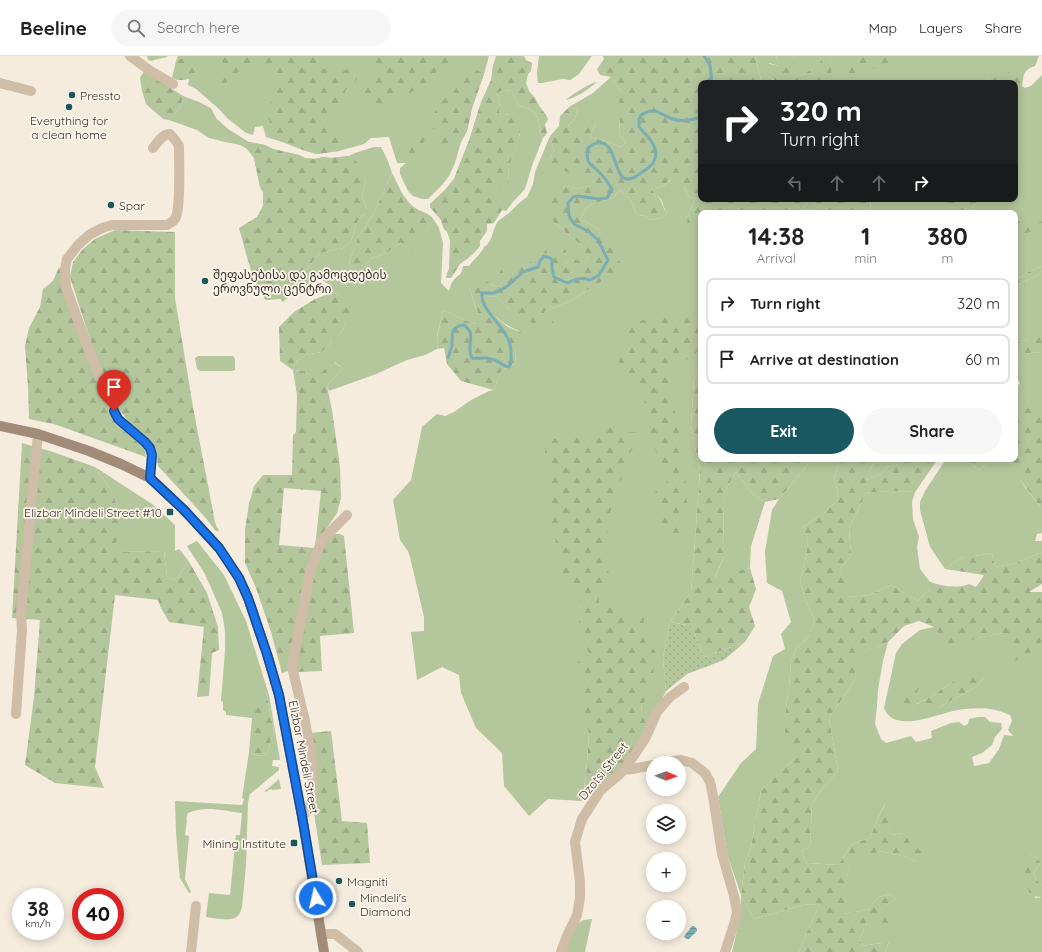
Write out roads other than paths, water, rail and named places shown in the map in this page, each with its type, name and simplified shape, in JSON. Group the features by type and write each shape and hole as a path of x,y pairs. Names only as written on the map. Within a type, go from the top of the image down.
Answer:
{"street":[{"path":"130,56 149,70 173,84"},
{"path":"0,83 31,91"},
{"path":"150,478 152,455 150,448 118,419 84,338 66,287 65,269 67,259 78,245 89,235 102,228 112,225 167,225 176,218 179,146 174,137 170,134 166,134 153,148"},
{"name":"Elizbar Mindeli Street","path":"0,426 38,434 89,451 150,478 185,511 219,548 239,578 248,598 279,695 302,816 324,952"},
{"path":"16,714 22,630 21,613 38,434"},
{"path":"302,816 308,810 312,800 312,759 305,721 292,667 310,571 322,540 347,515"},
{"name":"Dzotsi Street","path":"560,952 577,915 580,898 580,882 575,842 582,819 600,791 623,770 646,737 657,712 670,696 684,687"},
{"path":"686,761 692,763 705,773 710,782 722,854 734,896 737,912 725,952"},
{"path":"623,770 646,766"},
{"path":"191,952 196,906"},
{"path":"322,934 335,934 358,952"}],"water":[{"path":"692,926 697,929 697,931 689,939 686,938 686,934"}],"waterway":[{"path":"704,56 710,65 712,80"},
{"path":"448,358 452,345 454,329 464,325 469,331 471,337 470,352 472,358 489,358 509,367 511,364 510,343 505,333 484,305 482,293 494,293 501,290 523,272 538,267 544,256 552,260 554,277 567,283 578,279 590,280 599,275 608,260 598,240 588,231 574,224 569,216 568,203 573,197 578,196 599,199 607,198 612,189 604,177 588,161 588,148 593,144 598,143 608,146 612,152 620,174 624,178 630,179 650,167 656,156 656,151 652,142 639,127 641,115 646,112 654,111 673,119 691,120 698,118"}],"place":[{"name":"Pressto","path":"72,95"},
{"name":"Everything for a clean home","path":"69,107"},
{"name":"Spar","path":"111,205"},
{"name":"შეფასებისა და გამოცდების ეროვნული ცენტრი","path":"205,281"},
{"name":"Elizbar Mindeli Street #10","path":"170,512"},
{"name":"Mining Institute","path":"294,843"},
{"name":"Magniti","path":"339,881"},
{"name":"Mindeli's Diamond","path":"352,904"}]}
